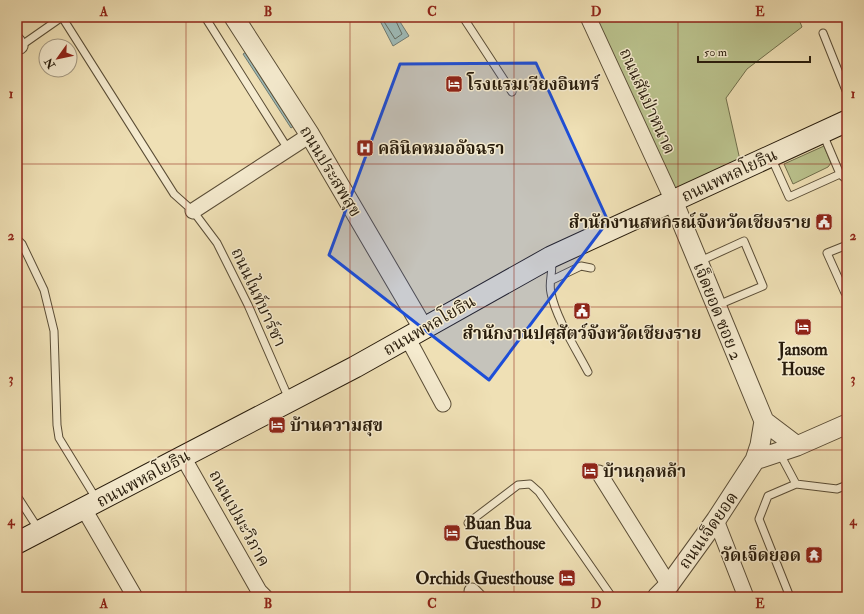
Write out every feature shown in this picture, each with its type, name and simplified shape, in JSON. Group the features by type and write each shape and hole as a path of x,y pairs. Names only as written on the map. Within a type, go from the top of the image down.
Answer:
{"main road":[{"name":"ถนนพหลโยธิน","path":"17,544 290,401 551,257 847,121"}],"street":[{"name":"ถนนประสพสุข","path":"234,17 310,135 415,332"},
{"name":"ถนนสันป่าหนาด","path":"588,17 673,201"},
{"path":"193,211 310,135"},
{"name":"เจ็ดยอด ซอย 2","path":"673,201 764,421"},
{"path":"415,332 443,404"},
{"path":"764,421 797,446"},
{"name":"ถนนเจ็ดยอด","path":"663,591 716,520 755,460 760,445 764,421"},
{"path":"755,460 797,446 847,424"},
{"name":"ถนนเปมะวิภาค","path":"184,457 259,591 265,597"},
{"path":"600,473 663,591"},
{"path":"91,505 135,597"},
{"path":"716,520 746,597"}],"lane":[{"path":"18,46 62,17"},
{"name":"ถนนไนท์บาร์ซา","path":"62,17 174,194 193,211 218,243 290,401"},
{"path":"206,17 288,149"},
{"path":"463,17 512,92"},
{"path":"823,33 847,93"},
{"path":"822,132 840,174 847,180"},
{"path":"771,156 789,197 840,174"},
{"path":"17,239 22,244 44,290 54,331 57,425 59,438 91,505"},
{"path":"698,262 744,241 763,286 716,306"},
{"path":"847,245 827,253 845,294 847,292"},
{"path":"551,257 553,269 551,293 565,329 588,372"},
{"path":"552,280 581,266 591,268"},
{"path":"779,452 796,484"},
{"path":"468,523 518,485 530,484 539,492 612,597"},
{"path":"790,597 759,519 768,496 796,484 837,489 847,485"},
{"path":"17,496 40,532"}],"highlighted area":[{"path":"536,63 608,221 489,380 329,255 400,64"}],"green space":[{"path":"583,17 798,17 802,27 747,69 726,98 742,169 673,201"},
{"path":"824,146 831,163 828,167 793,184 784,164"}],"water":[{"path":"378,17 397,17 409,36 393,46"},
{"path":"246,52 294,126 291,128 243,54"}],"place":[{"name":"โรงแรมเวียงอินทร์","path":"454,84"},
{"name":"คลินิคหมออัจฉรา","path":"365,148"},
{"name":"สำนักงานสหกรณ์จังหวัดเชียงราย","path":"824,222"},
{"name":"สำนักงานปศุสัตว์จังหวัดเชียงราย","path":"582,311"},
{"name":"Jansom House","path":"803,327"},
{"name":"บ้านความสุข","path":"277,425"},
{"name":"บ้านกุลหล้า","path":"590,471"},
{"name":"Buan Bua Guesthouse","path":"452,533"},
{"name":"วัดเจ็ดยอด","path":"814,555"},
{"name":"Orchids Guesthouse","path":"567,578"}]}
